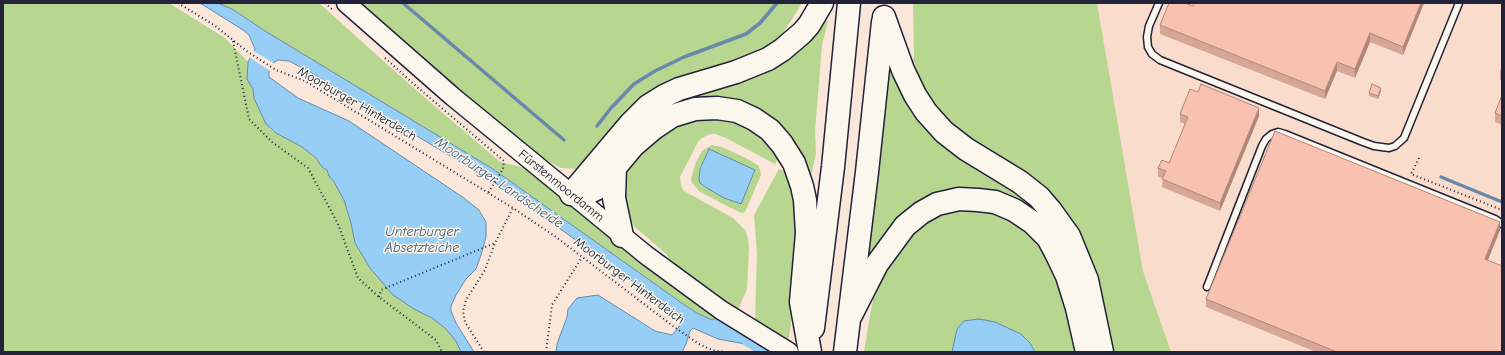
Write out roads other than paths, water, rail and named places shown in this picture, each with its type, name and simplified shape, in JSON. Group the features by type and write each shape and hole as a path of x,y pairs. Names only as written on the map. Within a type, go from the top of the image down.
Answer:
{"highway":[{"path":"571,194 630,124 648,106 679,89 736,72 768,59 782,50 802,33 822,3"},
{"path":"810,352 833,167 849,3"},
{"path":"845,352 884,10"},
{"path":"884,10 903,70 926,112 944,132 966,149 1020,182 1039,197 1069,236 1087,280 1102,352"},
{"path":"571,194 584,195 594,191 616,168 633,146 654,128 672,116 695,109 717,108 737,111 754,119 770,130 788,152 798,173 805,200 807,217 807,248 800,302 810,352"},
{"path":"616,168 614,198 622,236"},
{"path":"850,317 877,264 905,226 921,213 937,204 959,199 995,202 1014,210 1032,222 1048,238 1067,276 1077,308 1087,352"}],"main road":[{"name":"Fürstenmoordamm","path":"346,3 452,96 622,236 680,281 721,310 789,352"}],"lane":[{"path":"1159,3 1149,26 1147,38 1148,47 1152,54 1160,60 1363,142 1374,146 1389,148 1404,138 1458,4"},
{"path":"1208,287 1262,146 1266,139 1272,134 1278,132 1487,216 1502,224"}],"water":[{"name":"Unterburger Absetzteiche","path":"200,3 218,3 232,9 265,31 493,169 686,306 712,320 718,317 762,344 758,351 745,344 718,339 693,328 690,331 682,352 556,352 568,309 577,298 598,295 655,331 672,335 679,327 681,319 680,316 507,190 310,72 289,61 278,60 273,63 269,69 269,77 298,98 349,121 464,198 479,210 486,222 486,237 481,255 476,269 466,279 451,306 451,311 456,323 474,352 461,352 456,341 445,328 432,318 414,309 393,295 370,268 355,243 344,200 329,176 327,170 322,167 316,158 302,147 276,133 266,124 254,98 253,89 247,79 248,62 255,49 249,35"},
{"path":"709,149 755,170 741,204 724,198 700,183 700,169"},
{"path":"979,319 995,322 1021,334 1030,343 1035,352 952,352 957,329 964,321"}],"waterway":[{"path":"403,3 564,140"},
{"path":"597,126 611,108 634,84 655,71 684,57 746,34 760,23 777,3"},
{"path":"1441,177 1502,202"},
{"name":"Moorburger Landscheide","path":"747,340 766,352"}]}
